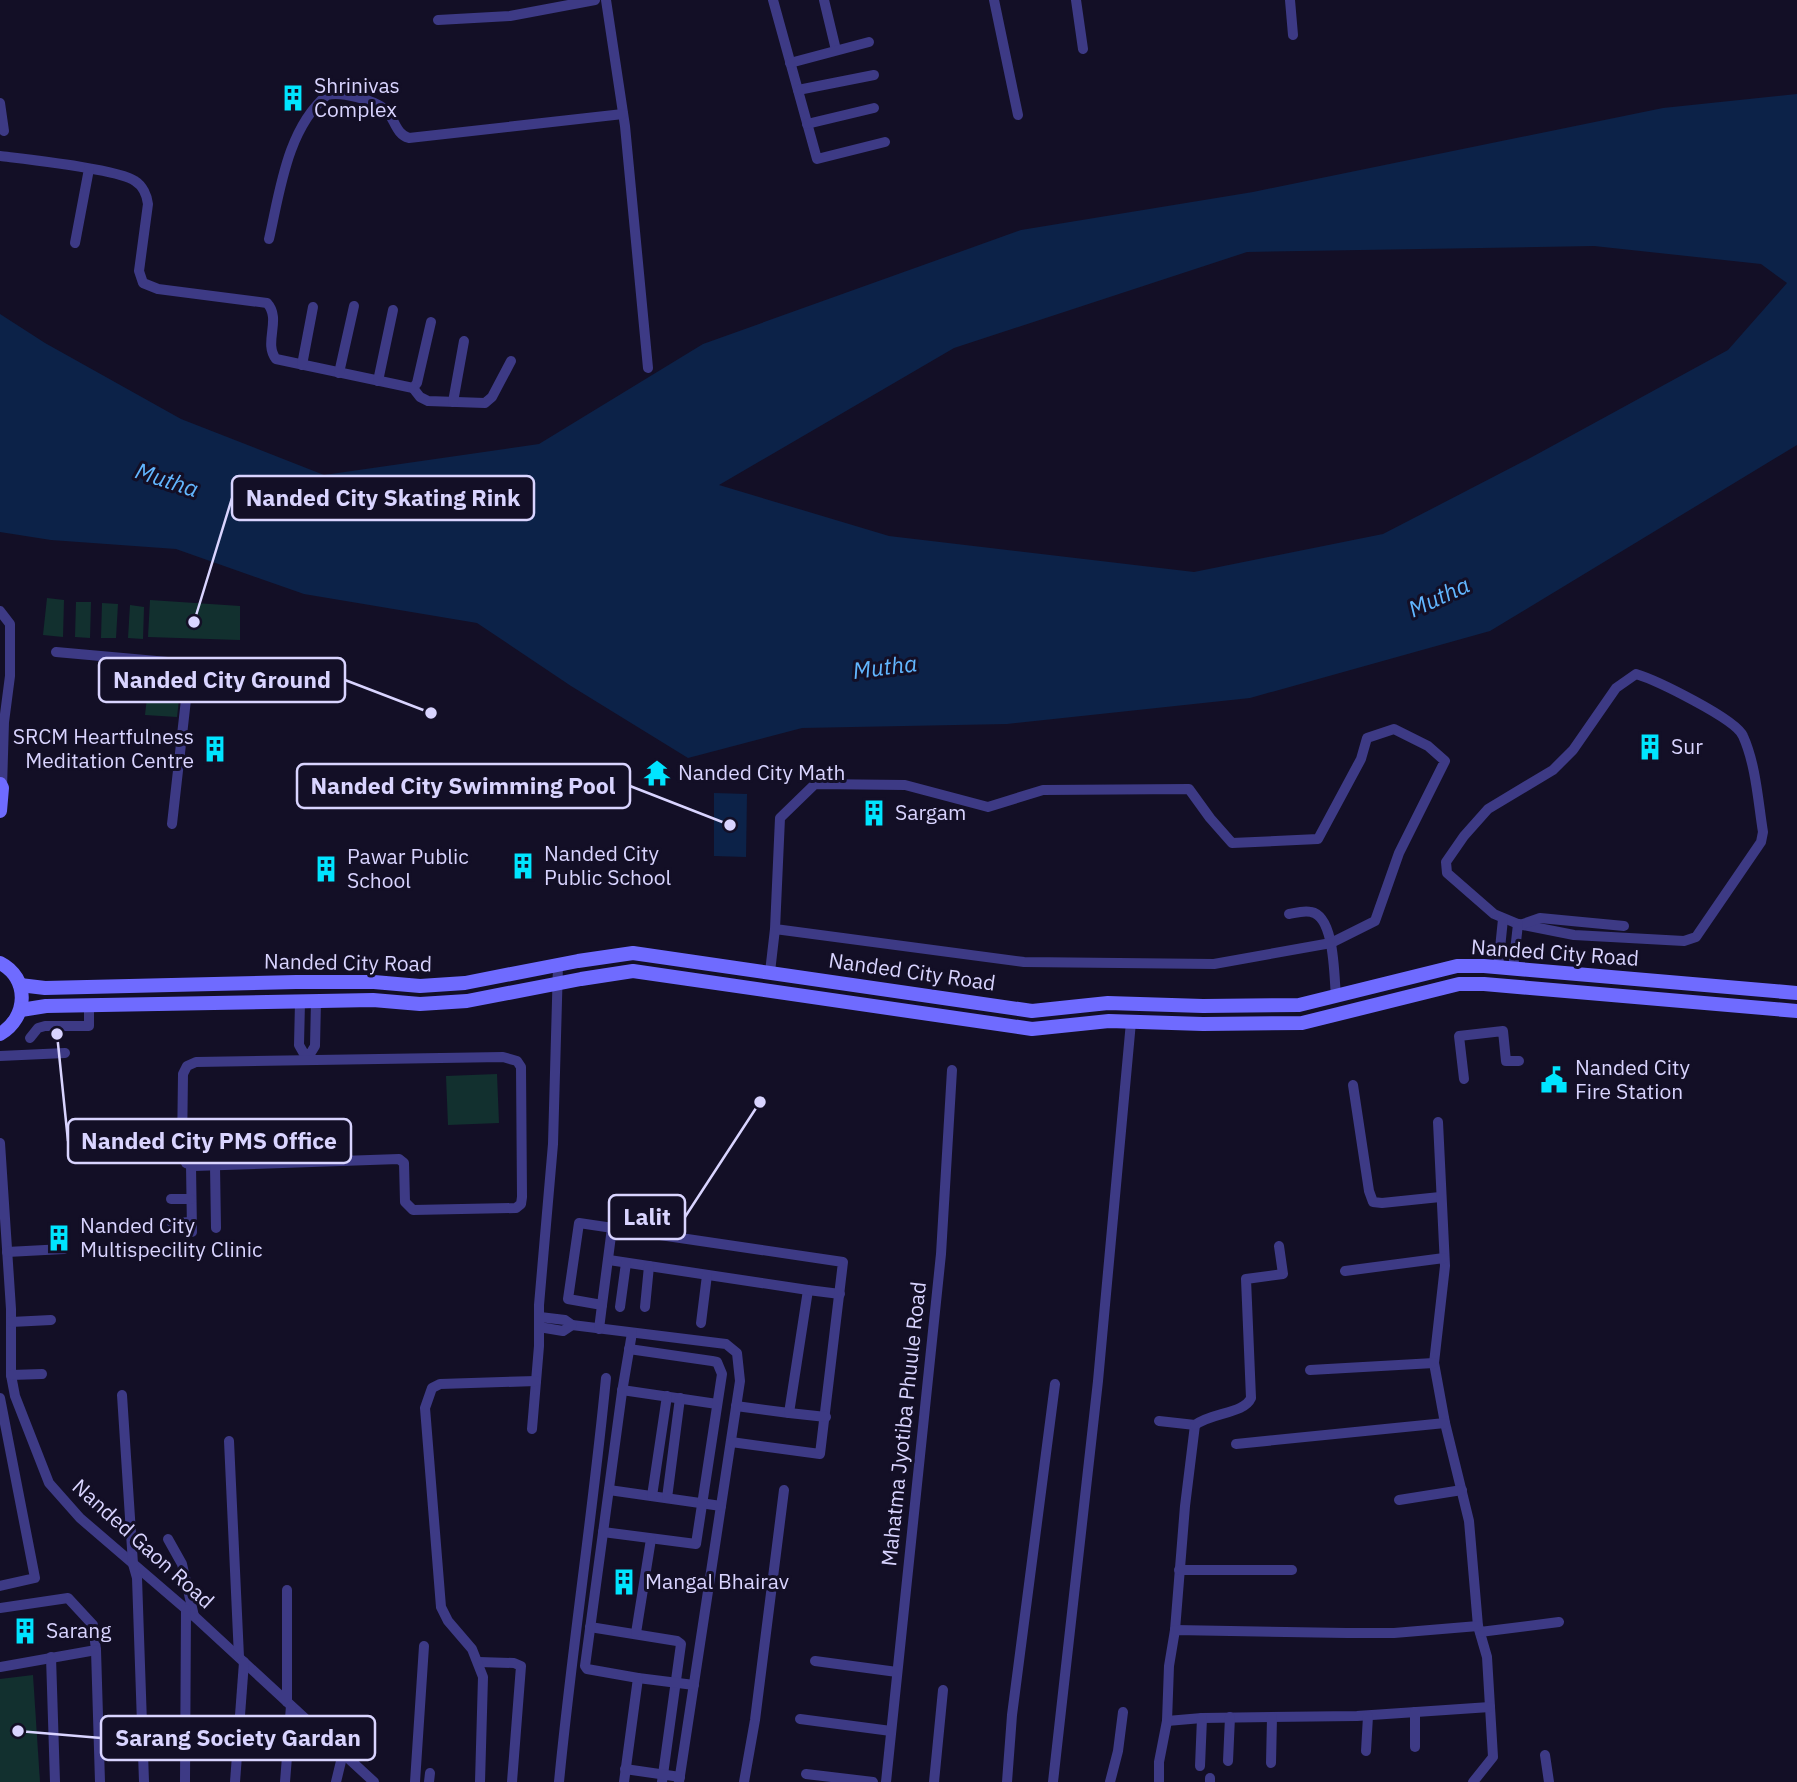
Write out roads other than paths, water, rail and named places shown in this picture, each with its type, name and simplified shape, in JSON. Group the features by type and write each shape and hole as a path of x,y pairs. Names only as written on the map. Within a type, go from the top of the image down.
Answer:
{"street":[{"path":"438,20 510,16 594,0"},
{"path":"606,0 623,114 648,368"},
{"path":"773,0 817,159 885,142"},
{"path":"824,0 836,50"},
{"path":"994,0 1018,115"},
{"path":"1076,0 1083,49"},
{"path":"1290,0 1293,35"},
{"path":"790,63 869,42"},
{"path":"798,90 874,75"},
{"path":"269,239 285,169 297,136 327,95 341,93 380,107 389,114 400,133 409,138 623,114"},
{"path":"0,103 4,131"},
{"path":"807,124 874,108"},
{"path":"0,156 89,169 136,181 147,197 148,204 139,271 144,283 158,289 267,303 274,313 273,356 282,361 413,388 423,399 477,404 489,402 511,361"},
{"path":"75,243 89,169"},
{"path":"339,373 354,306"},
{"path":"302,365 313,307"},
{"path":"378,381 393,310"},
{"path":"413,388 417,383 431,322"},
{"path":"453,402 464,341"},
{"path":"0,611 10,624 2,722 0,811"},
{"path":"56,652 190,664 172,824"},
{"path":"1636,674 1687,695 1742,733 1750,756 1763,832 1761,842 1696,937 1684,941 1574,935 1503,919 1475,900 1453,879 1447,873 1446,862 1488,809 1509,794 1536,782 1573,750 1616,688 1625,680 1636,674"},
{"path":"770,972 775,929 780,818 814,784 905,785 988,807 1044,790 1189,789 1231,843 1301,841 1318,839 1361,759 1367,738 1394,729 1428,746 1445,761 1399,853 1375,921 1331,943 1214,964 1024,962 775,929"},
{"path":"1289,914 1311,911 1321,917 1326,925 1331,943 1336,997"},
{"path":"1520,924 1540,918 1624,926"},
{"path":"1503,919 1506,968"},
{"path":"1506,968 1520,924"},
{"name":"Nanded City Road","path":"20,985 45,988 322,982 420,986 464,984 633,953 1032,1011 1108,1003 1299,1005 1457,966 1797,993"},
{"path":"0,961 14,974 20,985 22,998 21,1010 15,1021 0,1034"},
{"path":"532,1429 553,1144 558,965"},
{"name":"Nanded City Road","path":"21,1010 46,1006 373,1000 420,1004 467,1001 633,971 1032,1029 1109,1021 1302,1023 1459,984 1797,1011"},
{"path":"307,1059 315,1046 316,1001"},
{"path":"300,1002 299,1045 307,1059"},
{"path":"30,1038 38,1028 45,1026 89,1026 89,1005"},
{"path":"1058,1008 1061,1026"},
{"path":"1054,1782 1098,1381 1131,1022"},
{"path":"1464,1079 1459,1036 1503,1031 1506,1061 1519,1061"},
{"path":"0,1056 65,1053"},
{"path":"503,1058 517,1061 521,1067 521,1204 516,1208 414,1210 405,1202 404,1163 399,1159 191,1165 186,1163 182,1150 183,1074 187,1066 196,1062 503,1058"},
{"name":"Mahatma Jyotiba Phuule Road","path":"886,1782 941,1254 952,1070"},
{"path":"1353,1085 1373,1202 1440,1197"},
{"path":"1438,1122 1444,1258 1434,1363 1445,1423 1469,1521 1479,1629 1487,1657 1493,1757 1473,1782"},
{"name":"Nanded Gaon Road","path":"0,1143 8,1252 11,1376 15,1396 49,1483 80,1518 190,1612 373,1782"},
{"path":"172,1223 192,1227 191,1165"},
{"path":"215,1166 216,1228"},
{"path":"171,1199 191,1199"},
{"path":"602,1305 568,1299 578,1225 843,1262 826,1418 819,1454 731,1442"},
{"path":"599,1329 612,1228"},
{"path":"1159,1421 1195,1425 1204,1418 1240,1408 1250,1402 1246,1279 1283,1274 1279,1246"},
{"path":"8,1252 64,1249"},
{"path":"1345,1271 1444,1258"},
{"path":"608,1260 840,1294"},
{"path":"620,1307 626,1263"},
{"path":"645,1307 649,1266"},
{"path":"701,1323 707,1275"},
{"path":"789,1413 808,1290"},
{"path":"11,1322 51,1320"},
{"path":"539,1322 565,1320 572,1325 726,1344 737,1353 740,1381 680,1780 625,1769"},
{"path":"632,1333 622,1390 586,1668 694,1685"},
{"path":"603,1532 696,1544 722,1374 717,1362 629,1349"},
{"path":"1310,1370 1434,1363"},
{"path":"11,1376 42,1374"},
{"path":"559,1782 596,1485 606,1378"},
{"path":"480,1782 483,1677 472,1649 448,1621 441,1607 425,1408 432,1388 440,1384 536,1381"},
{"path":"1007,1782 1012,1715 1055,1384"},
{"path":"622,1390 717,1404"},
{"path":"121,1395 133,1564 137,1578 144,1782"},
{"path":"652,1496 667,1396"},
{"path":"0,1398 35,1578 0,1586"},
{"path":"667,1498 680,1398"},
{"path":"736,1406 826,1418"},
{"path":"1236,1444 1445,1423"},
{"path":"1159,1782 1159,1762 1167,1721 1168,1666 1175,1630 1195,1425"},
{"path":"229,1441 242,1660 235,1782"},
{"path":"609,1490 721,1506"},
{"path":"744,1782 755,1720 784,1490"},
{"path":"1399,1500 1462,1490"},
{"path":"168,1539 183,1564 190,1612 185,1782"},
{"path":"636,1633 651,1539"},
{"path":"1179,1570 1292,1570"},
{"path":"285,1782 289,1704 287,1590"},
{"path":"0,1608 68,1598 93,1625 100,1782"},
{"path":"1175,1630 1394,1633 1559,1622"},
{"path":"590,1627 677,1640 681,1644 663,1778"},
{"path":"415,1782 424,1646"},
{"path":"0,1667 96,1650"},
{"path":"51,1657 55,1782"},
{"path":"815,1661 897,1672"},
{"path":"478,1662 514,1663 521,1666 512,1782"},
{"path":"624,1782 638,1678"},
{"path":"933,1782 943,1690"},
{"path":"1167,1721 1230,1717 1367,1716 1490,1707"},
{"path":"1110,1782 1118,1751 1123,1712"},
{"path":"1415,1712 1415,1747"},
{"path":"1366,1751 1367,1716"},
{"path":"1228,1762 1230,1717"},
{"path":"1271,1763 1272,1717"},
{"path":"1200,1766 1202,1718"},
{"path":"800,1719 891,1731"},
{"path":"336,1782 343,1753"},
{"path":"1545,1755 1549,1782"},
{"path":"807,1774 873,1782"}],"water":[{"name":"Mutha","path":"1797,94 1797,445 1490,631 1250,698 1007,724 802,728 688,758 571,686 477,623 304,594 176,549 51,540 0,532 0,314 45,343 181,419 324,475 539,444 703,344 1021,230 1253,192 1663,108","holes":["1594,246 1761,264 1787,283 1728,350 1532,457 1383,534 1194,572 889,536 719,485 954,348 1247,252"]},
{"path":"714,793 747,794 746,857 714,856"}],"place":[{"name":"Shrinivas Complex","path":"293,98"},
{"name":"Nanded City Skating Rink","path":"194,622"},
{"name":"Nanded City Ground","path":"431,713"},
{"name":"Sur","path":"1650,747"},
{"name":"SRCM Heartfulness Meditation Centre","path":"215,749"},
{"name":"Nanded City Math","path":"657,773"},
{"name":"Sargam","path":"874,813"},
{"name":"Nanded City Swimming Pool","path":"730,825"},
{"name":"Nanded City Public School","path":"523,866"},
{"name":"Pawar Public School","path":"326,869"},
{"name":"Nanded City PMS Office","path":"57,1034"},
{"name":"Nanded City Fire Station","path":"1554,1080"},
{"name":"Lalit","path":"760,1102"},
{"name":"Nanded City Multispecility Clinic","path":"59,1238"},
{"name":"Mangal Bhairav","path":"624,1582"},
{"name":"Sarang","path":"25,1631"},
{"name":"Sarang Society Gardan","path":"18,1731"}]}
